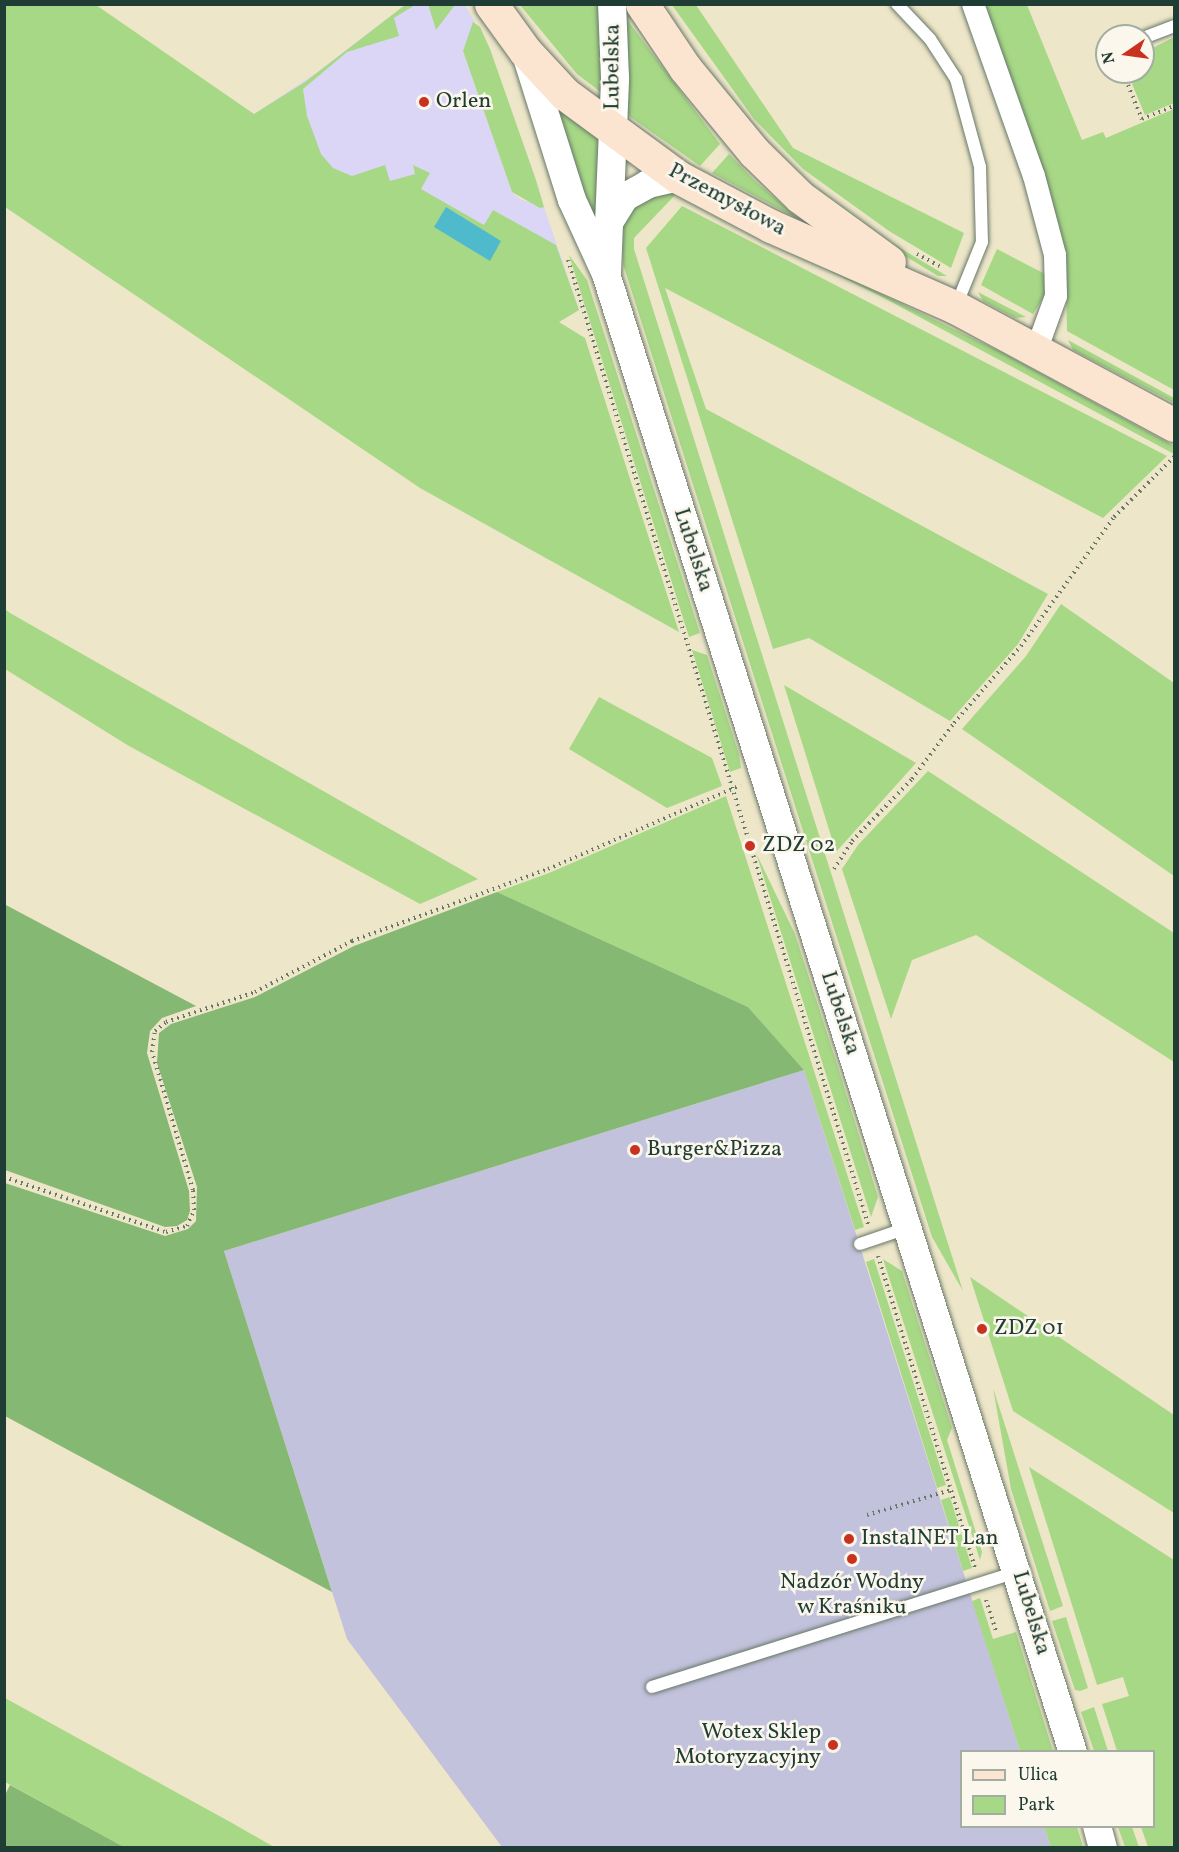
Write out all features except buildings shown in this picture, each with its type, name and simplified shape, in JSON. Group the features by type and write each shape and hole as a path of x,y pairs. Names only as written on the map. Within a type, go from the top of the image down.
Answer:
{"main road":[{"name":"Lubelska","path":"491,4 525,51"},
{"name":"Przemysłowa","path":"642,4 712,104 792,189 961,294 1036,351 1174,425"},
{"name":"Przemysłowa","path":"525,51 565,94 611,131 678,177 771,226 961,294"}],"street":[{"name":"Lubelska","path":"606,274 615,78 612,4"},
{"path":"974,4 1034,176 1055,255 1056,296 1036,351"},
{"name":"Lubelska","path":"525,51 533,85 578,216 606,274 1018,1571 1072,1750"},
{"path":"608,224 625,197 648,184 678,177"},
{"path":"1096,1828 1103,1848"}],"lane":[{"path":"897,4 910,15 945,58 969,120 980,167 982,242 961,294"},
{"path":"1155,33 1174,26"},
{"path":"860,1244 909,1228"},
{"path":"652,1687 1018,1571"}],"path":[{"path":"1128,85 1142,119 1174,106"},
{"path":"564,249 731,789 997,1633"},
{"path":"912,251 961,294"},
{"path":"834,869 852,842 912,779 954,723 1022,646 1114,516 1174,457"},
{"path":"4,1177 166,1232 187,1226 194,1210 193,1190 152,1052 155,1031 166,1022 255,992 352,941 548,869 765,775"},
{"path":"867,1515 951,1490"}],"shaded area":[{"path":"405,5 465,5 475,22 463,51 512,192 520,199 544,207 579,310 559,322 254,114 316,73"},
{"path":"804,1070 1020,1750 960,1750 960,1828 1044,1828 1051,1847 502,1847 347,1639 224,1251"}],"green space":[{"path":"428,4 455,4 436,30"},
{"path":"5,5 96,5 254,114 305,82 405,5 415,5 394,18 399,36 347,52 303,89 307,116 321,154 333,168 352,176 385,165 390,181 415,174 413,165 430,173 421,189 484,225 493,210 556,245 579,310 559,322 585,338 679,632 420,488 5,207"},
{"path":"520,5 603,5 602,93 577,74"},
{"path":"672,5 696,5 793,148 964,233 951,268 889,231 803,169 754,119"},
{"path":"986,5 1027,5 1082,140 1103,132 1106,138 1174,109 1174,390 1067,331 1066,285"},
{"path":"625,17 720,144 700,166 626,114"},
{"path":"473,22 480,27 490,49 544,207 540,208 512,192 463,51"},
{"path":"1174,37 1174,103 1145,115 1132,84 1155,84 1155,47"},
{"path":"546,87 600,133 596,233"},
{"path":"729,154 754,180 800,220 712,173"},
{"path":"780,157 812,185 890,242 947,276 938,276 849,222"},
{"path":"664,192 677,193 634,238 634,249 963,1291 932,1237 623,264 621,230 631,211 647,198"},
{"path":"688,200 1005,354 1174,446 1174,454 884,298"},
{"path":"682,206 1167,456 1103,518 665,288 706,409 1048,594 1018,644 950,721 809,638 773,649 646,248"},
{"path":"997,249 1047,275 1045,295 1033,314 981,285"},
{"path":"569,255 587,280 700,633 689,637"},
{"path":"978,292 1026,317 1015,318 983,301"},
{"path":"1068,340 1174,398 1174,403 1073,350"},
{"path":"1061,604 1174,683 1174,876 962,729 1026,656"},
{"path":"5,609 478,879 420,904 129,746 5,669"},
{"path":"692,650 707,655 739,754 741,768 730,772"},
{"path":"784,685 916,763 836,852"},
{"path":"599,697 712,758 722,786 667,808 569,749"},
{"path":"928,771 1174,933 1174,1062 976,935 912,960 891,1019 842,869 858,845"},
{"path":"726,796 864,1227 855,1230 804,1070 748,1007 497,892 549,873"},
{"path":"756,853 795,934 837,1064 878,1197 871,1217"},
{"path":"497,892 748,1007 804,1070 224,1251 332,1592 5,1416 5,1183 165,1236 188,1229 196,1221 197,1187 157,1063 159,1033 171,1024 255,997 354,946"},
{"path":"4,904 196,1006 162,1018 150,1031 147,1053 189,1191 190,1211 187,1220 177,1226 165,1227 5,1170"},
{"path":"874,1259 946,1485 937,1488 866,1262"},
{"path":"883,1259 902,1271 952,1428 947,1440 982,1552 980,1560"},
{"path":"970,1277 1174,1415 1174,1513 1013,1411"},
{"path":"993,1388 1063,1606 1050,1611 1011,1489"},
{"path":"1029,1467 1174,1560 1174,1847 1148,1847 1141,1828 1155,1828 1155,1750 1117,1750 1102,1704 1129,1696 1123,1677 1097,1685"},
{"path":"950,1497 972,1568 963,1571 941,1500"},
{"path":"980,1598 993,1639 1016,1632 1053,1750 1020,1750 972,1601"},
{"path":"1066,1617 1088,1688 1080,1691 1075,1690 1052,1621"},
{"path":"5,1698 274,1847 124,1847 5,1782"},
{"path":"1094,1707 1108,1750 1094,1750 1081,1712"},
{"path":"10,1785 124,1847 5,1847 5,1795"},
{"path":"1044,1828 1077,1828 1083,1847 1051,1847"},
{"path":"1118,1828 1132,1828 1139,1847 1125,1847"}],"water":[{"path":"446,207 501,241 490,261 434,227"}],"place":[{"name":"Orlen","path":"424,102"},
{"name":"ZDZ 02","path":"750,846"},
{"name":"Burger&Pizza","path":"635,1150"},
{"name":"ZDZ 01","path":"982,1329"},
{"name":"InstalNET Lan","path":"849,1539"},
{"name":"Nadzór Wodny w Kraśniku","path":"852,1559"},
{"name":"Wotex Sklep Motoryzacyjny","path":"833,1745"}]}
